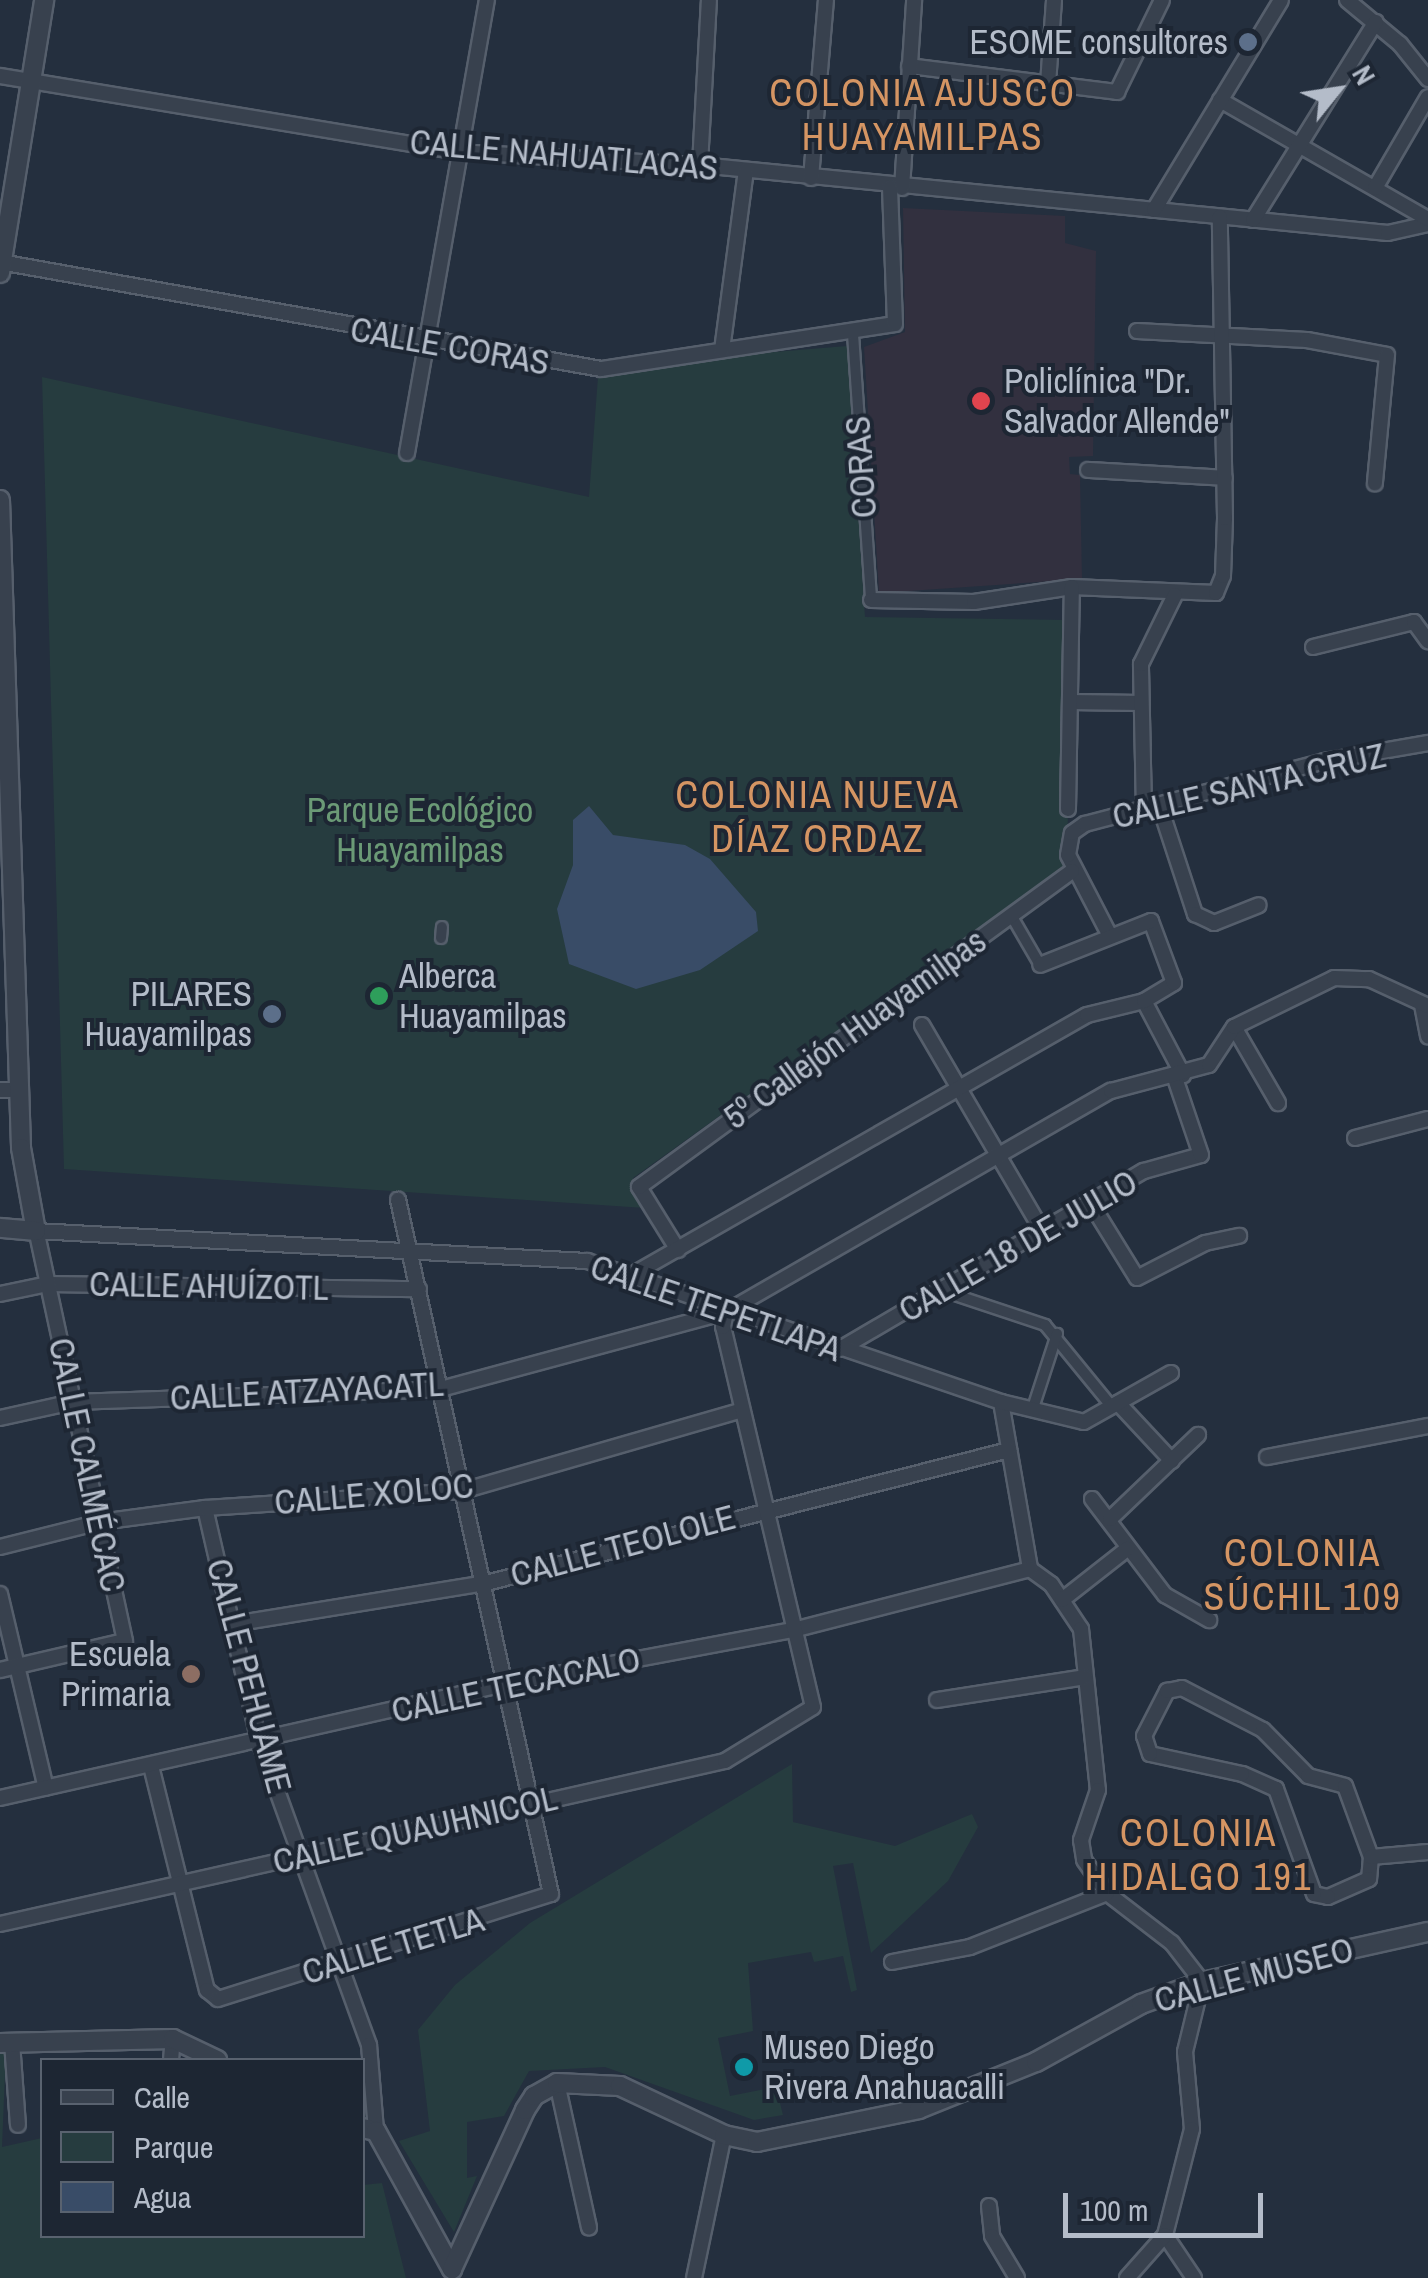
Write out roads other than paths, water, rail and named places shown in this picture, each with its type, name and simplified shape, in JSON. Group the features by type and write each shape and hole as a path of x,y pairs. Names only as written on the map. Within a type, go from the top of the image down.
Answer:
{"street":[{"path":"0,273 44,0"},
{"path":"407,453 487,0"},
{"path":"700,165 709,0"},
{"path":"811,178 826,0"},
{"path":"896,188 914,0"},
{"path":"1048,84 1054,0"},
{"path":"909,66 1116,92 1162,0"},
{"path":"1154,210 1282,0"},
{"path":"1348,0 1376,22 1428,78"},
{"path":"1253,220 1376,22"},
{"name":"CALLE NAHUATLACAS","path":"0,76 458,152 700,165 896,188 1388,233 1428,221"},
{"path":"1375,188 1428,98"},
{"path":"1220,100 1428,221"},
{"path":"722,350 746,171"},
{"name":"CALLE CORAS","path":"0,262 428,342 602,369 891,327 897,318 896,188"},
{"path":"871,600 974,602 1072,587 1175,595 1216,593 1223,576 1225,478 1220,217"},
{"path":"1138,330 1307,340 1387,355 1375,483"},
{"name":"CORAS","path":"852,334 871,600"},
{"path":"1088,470 1225,478"},
{"path":"0,500 9,1090 36,1231"},
{"path":"1072,587 1072,871 1110,936"},
{"path":"1144,811 1141,664 1175,595"},
{"path":"1313,647 1414,622 1428,641"},
{"path":"1071,702 1141,703"},
{"name":"CALLE SANTA CRUZ","path":"1069,822 1160,808 1325,760 1428,743"},
{"path":"1160,808 1195,914 1214,923 1259,905"},
{"name":"5º Callejón Huayamilpas","path":"678,1250 639,1187 1072,871"},
{"path":"630,1276 1087,1015 1144,1000 1174,983 1150,921 1040,965 1011,915"},
{"path":"1144,1000 1179,1077 1218,1058 1234,1027 1347,976 1369,979 1425,1006 1428,1036"},
{"path":"922,1025 1042,1230"},
{"path":"1234,1027 1278,1102"},
{"name":"CALLE 18 DE JULIO","path":"840,1349 1144,1171 1201,1155 1179,1077"},
{"name":"CALLE ATZAYACATL","path":"0,1418 73,1402 441,1389 726,1312 999,1161 1110,1091 1179,1077"},
{"path":"1355,1138 1428,1120"},
{"path":"398,1200 536,1804"},
{"path":"1090,1202 1137,1278 1205,1243 1240,1236"},
{"name":"CALLE TEPETLAPA","path":"0,1228 412,1256 587,1261 726,1312 1001,1402 1084,1422 1171,1373"},
{"name":"CALLE CALMÉCAC","path":"18,1666 125,1641 36,1231"},
{"name":"CALLE AHUÍZOTL","path":"0,1294 48,1284 419,1289"},
{"path":"940,1290 1058,1334 1115,1405 1172,1461"},
{"path":"726,1312 723,1327 797,1629"},
{"path":"1033,1408 1058,1334"},
{"path":"1001,1402 1030,1568 1062,1600 1080,1629 1098,1790 1081,1845 1108,1894 1172,1944 1202,1982 1185,2052 1192,2129 1165,2236 1127,2278"},
{"name":"CALLE XOLOC","path":"0,1546 100,1522 205,1508 462,1491 742,1410"},
{"path":"1267,1457 1428,1426"},
{"path":"1110,1519 1198,1435"},
{"name":"CALLE TEOLOLE","path":"233,1624 486,1584 765,1508 1009,1450"},
{"path":"1092,1499 1165,1595 1209,1620"},
{"name":"CALLE PEHUAME","path":"205,1508 259,1741 369,2045 369,2129"},
{"path":"1062,1600 1127,1549"},
{"name":"CALLE TECACALO","path":"0,1798 509,1683 797,1629 1030,1568"},
{"path":"0,1594 46,1788"},
{"name":"CALLE QUAUHNICOL","path":"0,1924 732,1758 816,1702 797,1629"},
{"path":"0,1670 18,1666"},
{"path":"937,1700 1085,1676"},
{"path":"1182,1688 1263,1730 1294,1767 1345,1786 1371,1856 1373,1869 1358,1888 1314,1894 1276,1790 1242,1774 1150,1754 1144,1736 1167,1691 1182,1688"},
{"path":"150,1766 180,1884"},
{"name":"CALLE TETLA","path":"180,1884 207,1990 226,1998 544,1899 552,1886 536,1804"},
{"path":"1371,1856 1428,1852"},
{"path":"892,1962 970,1947 1108,1894"},
{"name":"CALLE MUSEO","path":"557,2083 620,2086 724,2134 757,2142 920,2109 1036,2062 1141,2004 1202,1982 1428,1932"},
{"path":"171,2058 173,2039"},
{"path":"18,2125 6,2042 173,2039 213,2058"},
{"path":"452,2274 525,2110 534,2096 557,2083 589,2228"},
{"path":"369,2129 452,2274"},
{"path":"694,2278 724,2134"},
{"path":"990,2206 992,2236 1017,2278"},
{"path":"1165,2236 1194,2278"}],"water":[{"path":"589,806 613,835 685,845 710,859 756,912 758,931 700,970 636,989 569,964 557,909 573,865 573,820"}],"place":[{"name":"ESOME consultores","path":"1248,42"},
{"name":"Policlínica \"Dr. Salvador Allende\"","path":"981,401"},
{"name":"Alberca Huayamilpas","path":"379,996"},
{"name":"PILARES Huayamilpas","path":"272,1014"},
{"name":"Escuela Primaria","path":"191,1674"},
{"name":"Museo Diego Rivera Anahuacalli","path":"744,2067"}],"district":[{"name":"COLONIA AJUSCO HUAYAMILPAS","path":"923,115"},
{"name":"COLONIA NUEVA DÍAZ ORDAZ","path":"818,817"},
{"name":"COLONIA SÚCHIL 109","path":"1303,1575"},
{"name":"COLONIA HIDALGO 191","path":"1199,1855"}],"park label":[{"name":"Parque Ecológico Huayamilpas","path":"420,830"}]}
